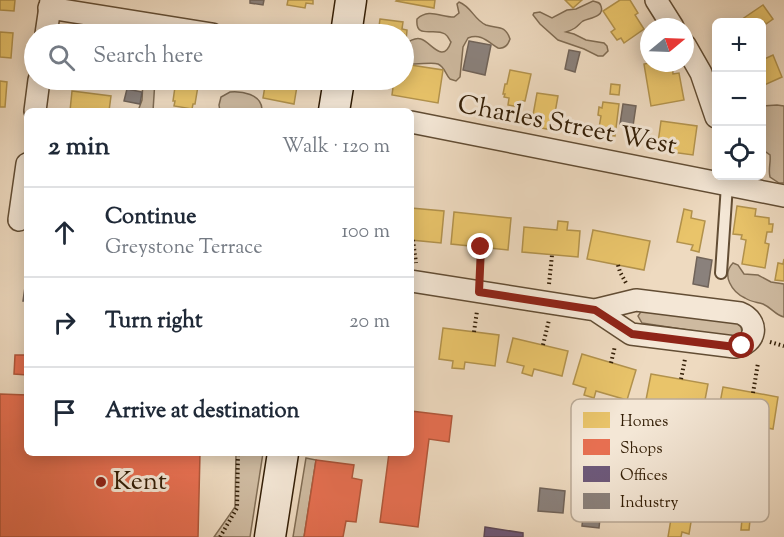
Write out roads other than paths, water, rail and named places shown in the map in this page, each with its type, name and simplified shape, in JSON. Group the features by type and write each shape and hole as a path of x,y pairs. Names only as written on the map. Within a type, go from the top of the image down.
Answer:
{"main road":[{"path":"347,24 351,0"},
{"path":"270,537 283,456"}],"street":[{"path":"656,0 667,18"},
{"path":"47,24 50,4 158,24"},
{"path":"694,61 712,103"},
{"path":"35,108 38,90"},
{"name":"Charles Street West","path":"414,123 735,183 784,196"},
{"path":"15,220 24,178"},
{"path":"414,281 595,310 636,300 740,313 753,323 753,332 748,342 735,347 632,334 595,310"}],"lane":[{"path":"721,273 735,183"}],"place":[{"name":"Kent","path":"101,482"}]}
